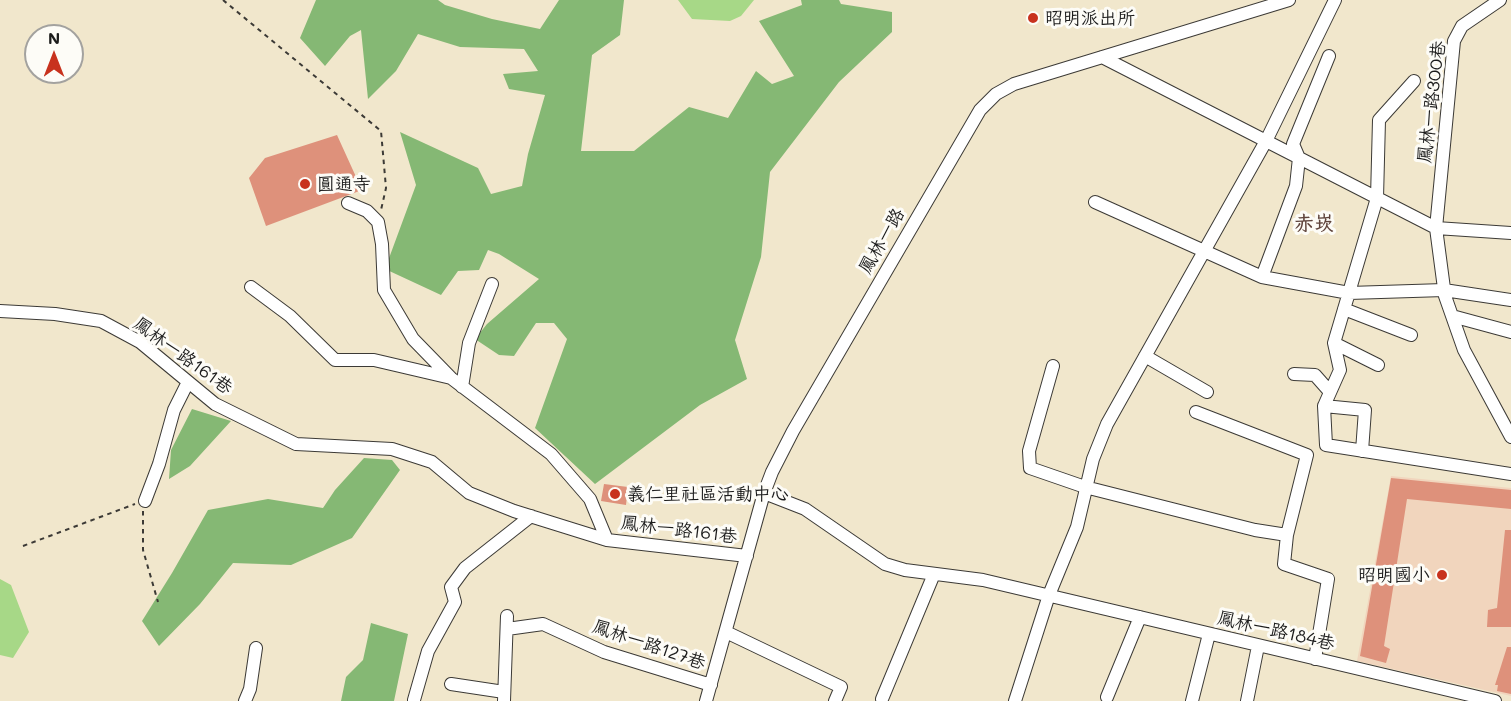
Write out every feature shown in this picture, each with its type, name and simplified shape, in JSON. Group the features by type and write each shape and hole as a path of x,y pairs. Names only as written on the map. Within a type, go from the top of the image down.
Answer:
{"street":[{"name":"鳳林一路","path":"706,701 764,493 793,431 980,110 996,94 1014,84 1289,0"},
{"path":"1015,701 1049,595 1077,527 1093,459 1107,424 1266,141 1335,0"},
{"name":"鳳林一路300巷","path":"1500,0 1462,26 1454,41 1436,228 1444,290 1464,350 1511,437"},
{"path":"1262,277 1296,186 1299,158 1293,144 1329,56"},
{"path":"1102,57 1436,228 1511,233"},
{"path":"1414,81 1379,120 1377,198 1334,344 1340,370 1324,406 1326,445 1511,474"},
{"path":"1095,202 1205,249 1262,277 1349,293 1444,290 1511,300"},
{"path":"348,203 368,211 378,222"},
{"name":"鳳林一路161巷","path":"378,222 382,244 384,290 413,339 451,378 551,454 590,500 607,540"},
{"path":"462,387 469,342 492,284"},
{"path":"251,288 290,316 335,360 374,360 451,378"},
{"path":"1344,309 1411,335"},
{"name":"鳳林一路161巷","path":"0,311 55,314 100,321 140,342 215,404 296,444 392,449 432,462 469,493 607,540 747,556"},
{"path":"1452,316 1511,332"},
{"path":"1334,344 1378,365"},
{"path":"1146,356 1207,392"},
{"path":"1053,366 1029,451 1029,465 1035,472 1255,530 1287,535"},
{"path":"1294,374 1316,375 1330,392"},
{"path":"145,501 159,464 174,410 188,382"},
{"path":"1324,406 1365,410 1362,451"},
{"path":"1196,412 1307,455 1287,535 1284,564 1328,579 1315,659"},
{"name":"鳳林一路184巷","path":"764,493 805,509 885,564 983,580 1495,701"},
{"path":"414,700 428,651 454,602 451,587 465,568 531,516"},
{"path":"882,699 934,573"},
{"path":"451,684 504,696 507,616"},
{"path":"1107,697 1140,617"},
{"name":"鳳林一路127巷","path":"507,629 543,624 604,652 711,685"},
{"path":"726,632 841,687 835,701"},
{"path":"1191,701 1209,634"},
{"path":"1247,701 1258,646"},
{"path":"245,701 256,648"}],"path":[{"path":"223,0 381,131 386,188 378,222"},
{"path":"23,546 145,501 143,550 158,602"}],"shaded area":[{"name":"昭明國小","path":"1391,476 1511,488 1511,696 1357,661"}],"green space":[{"path":"316,0 438,0 445,5 492,19 540,29 559,0 624,0 620,35 592,55 581,151 634,151 689,107 728,118 756,71 772,84 794,76 759,21 802,5 801,0 839,0 841,4 892,12 892,32 839,82 770,172 761,257 735,340 747,379 700,405 595,484 535,428 567,339 554,323 536,323 514,356 499,355 475,339 487,324 539,279 499,254 488,250 479,270 458,271 441,295 385,269 416,185 400,132 478,168 491,194 522,186 528,154 545,95 509,89 503,74 538,71 524,49 460,47 418,34 396,71 368,99 361,30 350,36 325,66 300,38"},
{"path":"678,0 754,0 741,16 730,21 692,19"},
{"path":"192,409 231,421 190,466 169,479 171,450"},
{"path":"364,458 392,460 400,470 352,538 291,565 233,563 200,604 159,646 142,621 208,510 268,499 323,508 335,490"},
{"path":"0,579 11,585 29,632 13,658 0,655"},
{"path":"371,623 408,634 394,701 341,701 346,677 363,660"}],"building":[{"name":"圓通寺","path":"337,135 362,190 266,226 249,178 265,158"},
{"path":"1391,478 1511,490 1511,509 1407,499 1384,646 1390,649 1386,663 1360,656"},
{"name":"義仁里社區活動中心","path":"604,484 628,487 626,505 601,501"},
{"path":"1505,530 1511,530 1511,627 1487,627 1488,610 1497,608"},
{"path":"1507,647 1511,647 1511,694 1497,691 1498,685 1495,685"}],"place":[{"name":"昭明派出所","path":"1033,18"},
{"name":"圓通寺","path":"305,184"},
{"name":"義仁里社區活動中心","path":"615,494"},
{"name":"昭明國小","path":"1442,575"}],"district":[{"name":"赤崁","path":"1314,224"}]}
